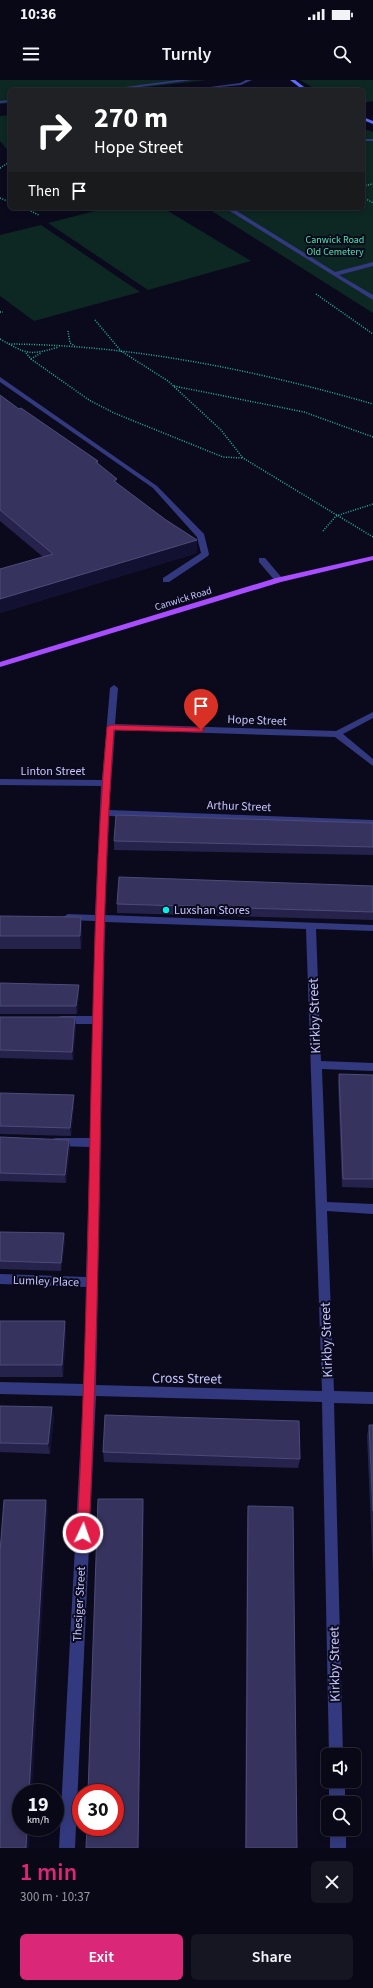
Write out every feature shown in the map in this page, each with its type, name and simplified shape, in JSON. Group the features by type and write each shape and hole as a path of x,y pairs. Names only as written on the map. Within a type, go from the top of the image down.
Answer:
{"main road":[{"path":"292,80 303,88"},
{"name":"Canwick Road","path":"0,665 279,580 373,558"}],"street":[{"path":"121,88 190,80"},
{"path":"207,88 241,84 250,80"},
{"path":"231,210 373,298"},
{"path":"335,274 373,264"},
{"path":"0,379 155,487 201,536 205,554 166,580"},
{"path":"262,560 279,580"},
{"name":"Thesiger Street","path":"67,1848 90,1391 94,1143 100,917 106,783 114,688"},
{"name":"Hope Street","path":"111,727 337,734 373,715"},
{"path":"337,734 373,762"},
{"name":"Linton Street","path":"0,782 106,783"},
{"name":"Arthur Street","path":"105,813 373,823"},
{"path":"61,917 100,917 373,928"},
{"name":"Kirkby Street","path":"311,925 328,1396 336,1748"},
{"path":"53,1020 98,1020"},
{"path":"316,1066 373,1067"},
{"path":"47,1142 94,1143"},
{"path":"321,1206 373,1208"},
{"name":"Lumley Place","path":"0,1279 92,1282"},
{"name":"Cross Street","path":"0,1388 373,1398"},
{"path":"338,1836 338,1848"}],"path":[{"path":"28,210 39,215"},
{"path":"316,294 373,334"},
{"path":"95,320 121,351 174,386 221,430 243,458 336,516 364,530 373,537"},
{"path":"68,331 70,343 78,347"},
{"path":"0,339 26,353 31,359 90,400 114,413 223,457 243,458"},
{"path":"9,344 78,347 190,360 278,377 373,404"},
{"path":"26,353 42,352 66,346"},
{"path":"31,359 42,352"},
{"path":"174,386 304,412 373,437"},
{"path":"323,531 336,516 373,504"}],"green space":[{"path":"0,80 207,80 139,88 8,88 8,103 0,104"},
{"path":"300,80 373,80 373,101 365,103 365,88 314,88"},
{"path":"8,115 8,151 0,141 0,116"},
{"name":"Canwick Road Old Cemetery","path":"365,131 373,132 373,313 210,210 365,210"},
{"path":"99,210 166,210 251,261 148,290 48,223"},
{"path":"41,225 140,292 34,321 0,296 0,235"}],"building":[{"path":"0,395 98,461 96,462 117,479 114,481 166,520 197,540 0,599 0,569 53,554 0,510"},
{"path":"116,815 373,823 373,847 114,841"},
{"path":"119,877 373,886 373,912 117,904"},
{"path":"0,916 81,917 80,936 0,936"},
{"path":"0,983 79,985 76,1006 0,1006"},
{"path":"0,1017 75,1017 72,1052 0,1050"},
{"path":"339,1074 373,1075 373,1179 343,1179"},
{"path":"0,1093 74,1095 70,1128 0,1126"},
{"path":"0,1137 69,1140 65,1175 0,1173"},
{"path":"0,1232 64,1233 61,1263 0,1261"},
{"path":"0,1321 65,1321 62,1365 0,1365"},
{"path":"0,1406 52,1407 48,1444 0,1443"},
{"path":"105,1415 299,1421 300,1459 103,1452"},
{"path":"369,1425 373,1425 373,1511"},
{"path":"98,1499 143,1499 138,1848 86,1848 87,1836 124,1836 124,1784 88,1784"},
{"path":"4,1500 46,1500 30,1784 12,1784 12,1836 27,1836 26,1848 0,1848 0,1552"},
{"path":"248,1506 293,1507 297,1848 246,1848"}],"place":[{"name":"Luxshan Stores","path":"166,910"}],"route":[{"path":"83,1533 90,1391 94,1143 100,917 106,783 111,727 201,730"}]}
